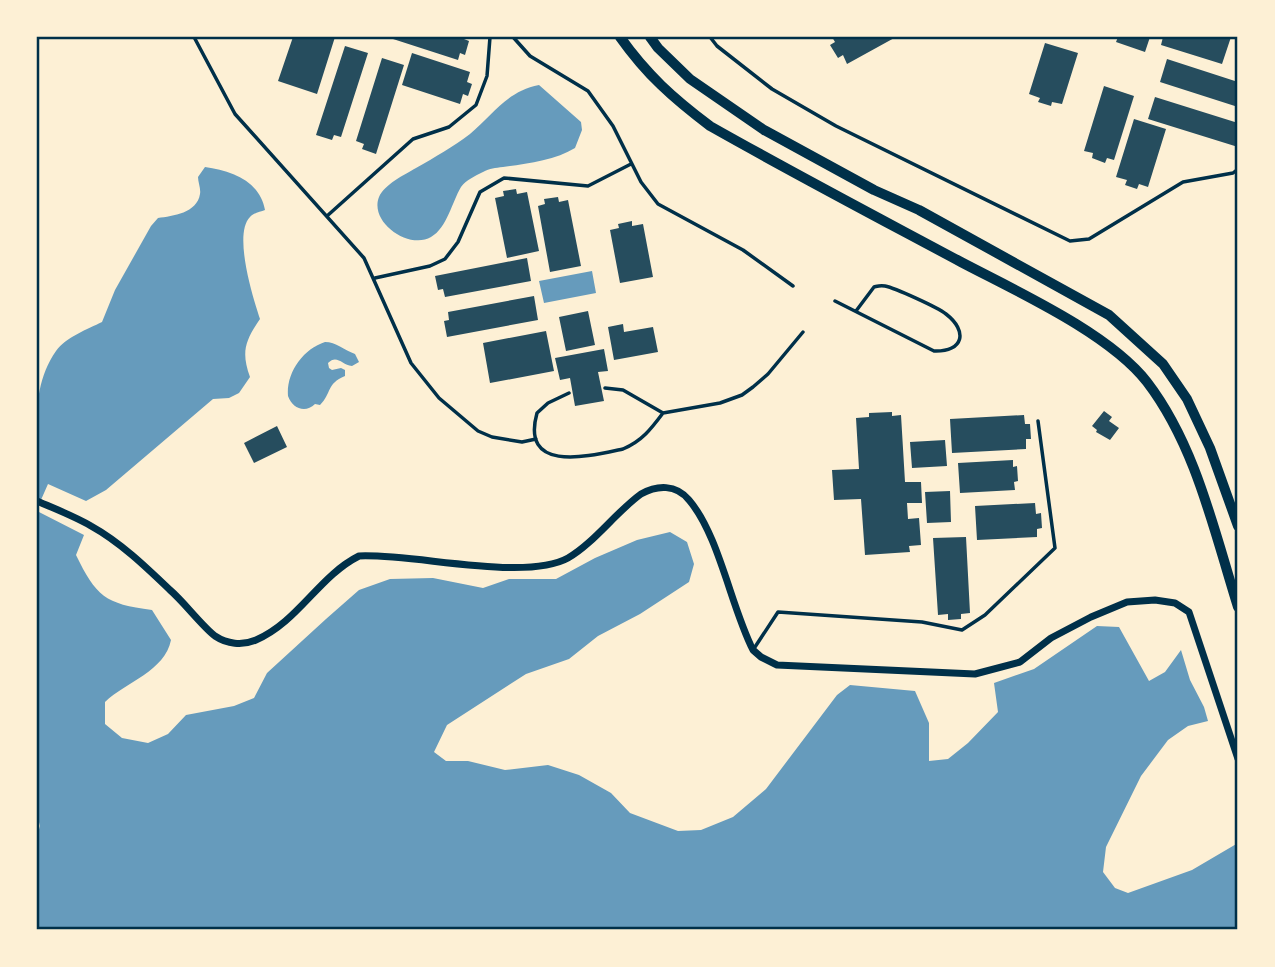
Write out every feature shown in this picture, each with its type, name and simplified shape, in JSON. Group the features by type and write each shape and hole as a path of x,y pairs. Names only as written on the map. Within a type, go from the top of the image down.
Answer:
{"main road":[{"path":"620,37 638,62 671,97 710,126 1026,296 1094,336 1124,360 1146,381 1189,457 1238,607"},
{"path":"650,37 690,79 764,130 874,190 919,210 1108,315 1163,364 1187,399 1210,448 1238,526"}],"street":[{"path":"39,502 92,526 144,566 189,607 214,635 229,643 241,644 256,640 290,618 339,568 359,556 502,567 546,565 567,558 640,494 653,487 666,486 689,498 703,521 753,650 776,665 975,674 1020,662 1051,638 1127,602 1155,600 1175,603 1189,612 1238,759"}],"lane":[{"path":"194,37 235,114 355,246 375,278 411,363 439,398 478,431 492,437 522,442 536,439"},
{"path":"327,216 413,139 449,128 476,106 487,76 491,37"},
{"path":"513,37 530,56 588,91 613,126 641,182 658,205 743,250 793,286"},
{"path":"710,37 717,46 772,89 836,126 1070,241 1089,239 1183,183 1233,173 1238,169"},
{"path":"375,278 430,266 445,259 458,242 480,192 504,178 588,186 632,164"},
{"path":"835,301 934,351 952,349 960,338 957,325 945,313 886,286 874,287 856,311"},
{"path":"605,388 623,390 663,412 720,403 742,395 768,374 803,332"},
{"path":"569,393 548,402 537,413 534,429 536,439 543,449 553,455 568,458 623,449 642,439 663,412"},
{"path":"753,650 778,612 922,622 962,630 985,615 1055,548 1038,421"}],"water":[{"path":"539,85 581,122 582,130 575,148 540,161 490,169 471,178 461,187 441,228 431,237 412,240 402,237 385,224 377,206 379,197 386,188 464,139 509,98"},
{"path":"205,167 225,171 243,179 257,192 265,210 250,217 243,237 246,266 260,319 246,347 250,377 239,393 229,398 213,399 106,490 86,501 48,484 37,509 37,413 42,381 48,365 65,342 102,322 115,290 151,226 158,218 177,215 198,200 198,177"},
{"path":"592,271 596,293 544,303 539,281"},
{"path":"325,342 355,354 359,362 352,366 337,360 328,363 332,370 345,370 345,376 332,386 320,405 315,404 307,409 299,408 292,404 288,396 293,371 303,356"},
{"path":"37,511 84,535 76,555 96,589 123,605 152,610 171,640 167,651 153,668 105,702 105,724 122,738 148,743 168,734 186,715 234,706 254,698 267,673 359,590 390,579 433,578 483,588 509,579 556,579 637,540 670,532 687,542 694,564 689,582 640,614 598,636 569,659 526,674 447,725 434,752 446,761 468,761 505,770 548,765 579,775 611,793 630,813 678,831 701,830 733,817 766,789 837,695 850,685 915,691 929,723 929,761 948,759 998,712 994,683 1034,669 1097,626 1119,627 1149,681 1165,672 1181,650 1190,680 1208,721 1188,726 1168,740 1141,776 1106,847 1103,872 1115,888 1128,893 1192,870 1238,843 1237,930 37,930 37,836 40,826 37,814"}],"building":[{"path":"293,37 335,37 317,94 278,81"},
{"path":"465,37 464,39 469,41 465,55 460,53 458,60 393,39"},
{"path":"832,37 896,37 847,64 843,55 838,58 830,45 835,42"},
{"path":"1118,37 1150,37 1145,52 1116,42"},
{"path":"1163,37 1231,37 1222,64 1161,45"},
{"path":"1045,43 1078,53 1062,104 1052,102 1051,106 1038,102 1040,98 1029,94"},
{"path":"345,46 368,53 341,137 334,135 332,140 316,135"},
{"path":"412,53 470,72 467,82 472,84 468,96 463,94 460,104 402,85"},
{"path":"382,58 404,65 376,154 362,149 364,144 356,141"},
{"path":"1167,59 1238,82 1238,107 1160,82"},
{"path":"1104,86 1134,96 1114,160 1107,158 1105,163 1092,158 1093,153 1084,151"},
{"path":"1155,97 1238,123 1238,147 1148,119"},
{"path":"1134,119 1166,129 1148,187 1139,184 1137,189 1125,185 1127,180 1116,177"},
{"path":"516,189 517,194 527,192 539,251 507,258 495,198 504,196 503,191"},
{"path":"558,197 559,202 568,200 581,266 550,272 538,206 545,204 544,199"},
{"path":"632,221 632,226 643,224 653,277 620,283 610,230 619,228 618,224"},
{"path":"527,258 531,281 445,297 443,289 438,290 435,276"},
{"path":"534,296 538,320 447,337 444,321 449,320 448,312"},
{"path":"588,311 595,345 566,351 559,317"},
{"path":"623,324 624,332 653,327 658,352 614,360 608,327"},
{"path":"546,331 554,371 490,383 483,343"},
{"path":"604,349 608,371 598,372 604,401 575,406 570,378 560,380 555,358"},
{"path":"1104,411 1112,417 1109,421 1119,428 1110,440 1096,432 1092,426"},
{"path":"892,412 892,416 901,415 905,482 921,482 922,503 907,503 908,519 919,518 921,545 909,546 910,552 865,555 861,499 834,500 832,470 859,469 856,418 869,417 869,413"},
{"path":"1024,415 1025,424 1030,424 1031,439 1026,439 1026,449 952,453 950,419"},
{"path":"277,426 287,447 254,463 244,443"},
{"path":"945,440 947,466 912,468 910,442"},
{"path":"1013,460 1013,467 1017,466 1018,481 1014,482 1015,490 960,493 958,463"},
{"path":"950,491 951,522 927,523 925,492"},
{"path":"1035,503 1036,514 1041,513 1042,528 1037,529 1037,537 977,540 975,506"},
{"path":"966,537 970,613 961,614 961,619 948,620 948,614 938,615 933,538"}]}
